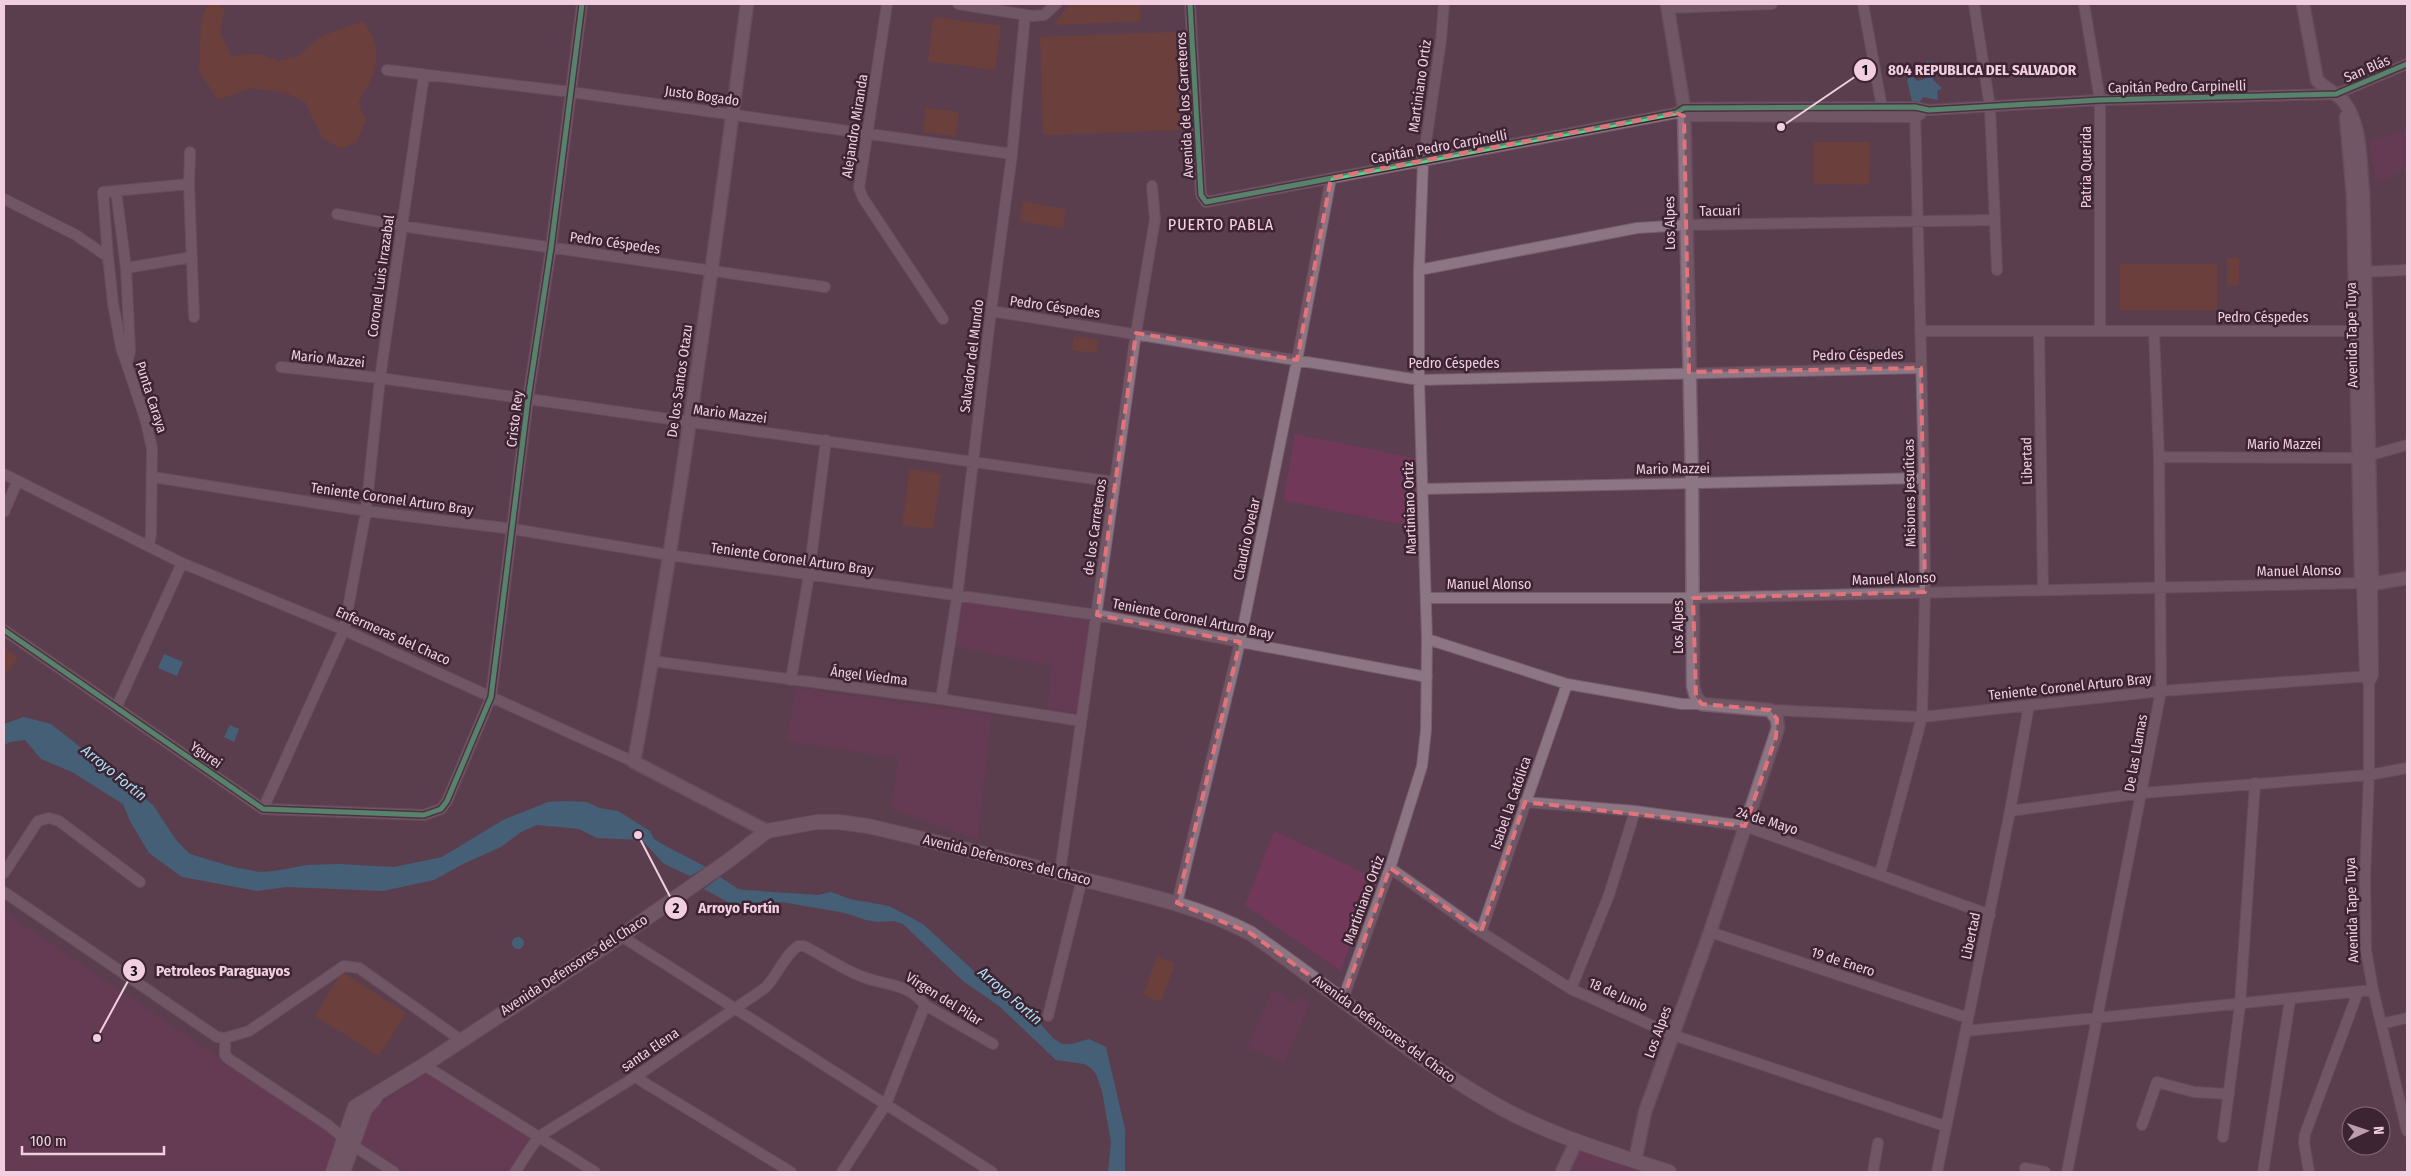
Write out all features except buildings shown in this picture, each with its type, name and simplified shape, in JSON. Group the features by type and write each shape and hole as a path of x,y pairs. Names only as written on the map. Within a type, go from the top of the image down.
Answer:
{"main road":[{"name":"Avenida Defensores del Chaco","path":"348,1142 355,1106 424,1065 621,936 728,861 767,831 795,825 838,822 868,826 1060,872 1177,903 1222,918 1250,933 1436,1068 1490,1102 1576,1142 1668,1172"},
{"path":"333,1172 365,1109 382,1090"},
{"path":"343,1172 348,1142"}],"street":[{"name":"Cristo Rey","path":"263,809 424,815 440,808 447,801 491,697 528,399 551,248 582,4"},
{"name":"De los Santos Otazu","path":"634,762 652,661 689,422 747,4"},
{"name":"Alejandro Miranda","path":"887,4 859,188 943,319"},
{"path":"958,4 1025,15 1044,15 1056,4"},
{"name":"Avenida de los Carreteros","path":"1190,4 1201,195 1206,202"},
{"name":"Martiniano Ortiz","path":"1343,999 1390,868 1422,766 1426,730 1427,639 1419,380 1419,270 1423,162 1441,40 1444,4"},
{"path":"1667,6 1772,4"},
{"path":"1863,4 1883,112"},
{"path":"1974,4 1990,107 1996,270"},
{"name":"Patria Querida","path":"2084,4 2100,100 2100,331"},
{"name":"Avenida Tape Tuya","path":"2303,4 2317,80 2324,88 2340,98 2353,116 2363,193 2360,272 2369,678 2369,775 2365,877 2366,950 2372,990 2407,1131"},
{"name":"Los Alpes","path":"1667,6 1681,113 1692,483 1693,686 1696,697 1702,704"},
{"name":"Salvador del Mundo","path":"941,698 957,597 1012,154 1025,15"},
{"name":"San Blás","path":"2340,98 2407,64"},
{"name":"Justo Bogado","path":"387,70 571,92 868,132 1012,154"},
{"name":"Coronel Luis Irrazabal","path":"263,809 344,630 366,511 380,378 424,75"},
{"name":"Capitán Pedro Carpinelli","path":"1206,202 1681,113 1915,112 2100,100 2340,98"},
{"name":"Misiones Jesuíticas","path":"1880,874 1922,716 1925,592 1924,478 1915,112"},
{"path":"190,152 188,184 194,317"},
{"name":"Claudio Ovelar","path":"1177,903 1240,642 1297,360 1331,178"},
{"path":"126,364 130,350 126,268 116,191 188,184"},
{"name":"de los Carreteros","path":"1060,872 1136,333 1155,219 1152,186"},
{"name":"Punta Caraya","path":"116,191 103,192 112,303 126,364 147,426 152,448 153,477 149,546"},
{"path":"4,199 76,235 108,257"},
{"name":"Pedro Céspedes","path":"337,214 401,226 825,287"},
{"name":"Tacuari","path":"1419,270 1637,228 1685,225 1994,220"},
{"path":"126,268 192,257"},
{"path":"2360,272 2407,270"},
{"name":"Pedro Céspedes","path":"991,311 1419,380 1689,372 1921,368"},
{"name":"Pedro Céspedes","path":"1920,330 2039,332 2361,331"},
{"name":"De las Llamas","path":"2067,1172 2161,691 2159,457 2154,331"},
{"name":"Libertad","path":"2039,332 2042,589"},
{"name":"Mario Mazzei","path":"281,368 380,378 1115,482"},
{"path":"791,680 809,575 826,440"},
{"name":"Mario Mazzei","path":"2159,457 2364,457 2407,445"},
{"name":"Enfermeras del Chaco","path":"4,474 182,563 344,630 634,762 767,831"},
{"name":"Teniente Coronel Arturo Bray","path":"153,477 366,511 513,529 669,555 957,597 1097,615 1426,677"},
{"name":"Mario Mazzei","path":"1423,489 1924,478"},
{"path":"4,512 18,482"},
{"path":"116,706 182,563"},
{"path":"2367,584 2407,578"},
{"name":"Manuel Alonso","path":"1426,598 1693,598 2042,589 2367,584"},
{"name":"Ygurei","path":"4,630 263,809"},
{"path":"1427,639 1567,684 1682,704 1770,710"},
{"name":"Ángel Viedma","path":"652,661 941,698 1082,721"},
{"name":"Teniente Coronel Arturo Bray","path":"1770,710 1922,716 2161,691 2369,678"},
{"name":"Isabel la Católica","path":"1481,932 1567,684"},
{"name":"Libertad","path":"1937,1172 1990,915 2029,705"},
{"name":"Los Alpes","path":"1635,1161 1645,1112 1710,932 1778,728 1777,719 1770,710"},
{"path":"2010,811 2142,793 2369,775 2407,768"},
{"path":"2223,1137 2240,1004 2255,783"},
{"name":"24 de Mayo","path":"1525,802 1635,811 1745,826 1990,915"},
{"path":"1571,988 1609,895 1635,811"},
{"path":"4,873 38,821 49,818 59,821 140,882"},
{"name":"18 de Junio","path":"1390,868 1481,932 1571,988 1673,1035 1945,1126"},
{"path":"1048,1016 1082,879"},
{"path":"4,892 217,1037 225,1038 249,1031 344,966 352,966 359,968 461,1040"},
{"name":"19 de Enero","path":"1710,932 1968,1018"},
{"path":"621,936 992,1172"},
{"name":"santa Elena","path":"516,1172 538,1137 635,1077 771,982 786,958 798,946"},
{"name":"Virgen del Pilar","path":"798,946 804,946 867,979 900,986 919,998 925,1005 993,1044"},
{"path":"1966,1031 2290,1000 2372,990"},
{"path":"2309,1172 2304,1142 2305,1134 2358,992"},
{"path":"2263,1172 2290,1000"},
{"path":"842,1172 886,1104 925,1005"},
{"path":"2381,1024 2407,1018"},
{"path":"225,1038 225,1055 229,1059 394,1172"},
{"path":"424,1065 594,1172"},
{"path":"635,1077 791,1172"},
{"path":"2142,1126 2157,1082 2194,1092 2229,1094"},
{"path":"1562,1172 1576,1142"},
{"path":"1873,1172 1878,1143"},
{"path":"2025,1168 2045,1172"}],"highlighted area":[{"path":"1676,113 1684,116 1689,372 1921,368 1925,592 1693,598 1696,697 1702,704 1770,710 1777,719 1776,737 1745,826 1525,802 1481,932 1390,868 1343,999 1250,933 1177,903 1240,642 1097,615 1136,333 1297,360 1331,178"}],"shaded area":[{"path":"208,4 217,4 225,10 220,32 231,56 259,54 279,61 297,57 320,37 363,21 374,43 376,62 374,72 358,103 366,121 356,143 340,148 323,139 305,102 286,93 251,88 218,100 199,71 201,20"},
{"path":"1070,4 1140,4 1141,21 1057,25 1055,21"},
{"path":"933,17 1001,26 995,70 928,61"},
{"path":"1176,32 1179,130 1043,135 1040,37"},
{"path":"926,108 959,112 956,136 923,132"},
{"path":"2407,129 2407,170 2376,182 2369,141"},
{"path":"1814,142 1870,142 1869,185 1814,184"},
{"path":"1023,202 1066,209 1063,228 1020,221"},
{"path":"2227,258 2239,258 2239,285 2227,285"},
{"path":"2120,264 2217,264 2217,310 2120,310"},
{"path":"1074,336 1098,340 1096,353 1072,350"},
{"path":"1295,434 1420,459 1418,528 1283,500"},
{"path":"910,469 941,474 933,529 902,525"},
{"path":"964,602 1092,621 1080,713 1047,709 1052,666 956,647 961,606"},
{"path":"4,647 18,658 4,677"},
{"path":"796,688 992,715 977,839 891,809 898,758 787,741"},
{"path":"1274,831 1373,877 1341,971 1245,905"},
{"path":"4,912 338,1138 326,1172 4,1172"},
{"path":"1157,957 1175,963 1161,1002 1143,995"},
{"path":"342,972 406,1013 379,1056 315,1016"},
{"path":"1273,989 1295,1003 1300,996 1310,1003 1284,1062 1247,1048"},
{"path":"426,1073 529,1136 528,1141 509,1172 407,1172 363,1145 360,1139 370,1111"},
{"path":"1575,1139 1669,1172 1559,1172"}],"water":[{"path":"1926,61 1935,62 1933,80 1942,88 1937,91 1938,100 1923,97 1914,110 1907,80 1911,76 1918,81 1929,77 1925,67"},
{"path":"164,654 183,662 177,676 158,668"},
{"path":"24,717 51,724 141,795 153,805 176,840 190,854 233,867 260,872 307,865 339,864 394,867 442,857 503,820 548,802 565,801 586,802 600,808 618,811 650,831 654,839 706,867 690,876 664,864 642,840 597,838 579,829 537,825 521,832 501,847 463,864 434,880 383,891 287,887 257,891 182,877 149,853 130,821 123,804 72,772 41,759 25,740 10,742 4,745 4,724"},
{"path":"230,725 239,729 234,742 224,737"},
{"path":"720,877 738,889 818,895 831,892 850,899 889,906 923,924 975,972 1001,987 1026,1008 1054,1039 1062,1044 1072,1044 1089,1039 1106,1047 1125,1129 1125,1172 1108,1172 1111,1142 1102,1091 1096,1074 1091,1068 1084,1064 1056,1060 999,1006 963,981 903,924 894,921 878,922 866,920 845,913 782,902 744,908 731,904 704,889"},
{"path":"516,937 520,937 524,943 520,949 516,949 512,945 512,941"}],"cycle path":[{"path":"4,630 263,809 424,815 441,809 447,801 491,697 528,399 551,248 582,4"},
{"path":"1190,4 1201,195 1206,202 1676,113 1684,108 1915,107 1929,110 2100,100 2336,94 2407,64"}],"place":[{"name":"804 REPUBLICA DEL SALVADOR","path":"1781,127"},
{"name":"Arroyo Fortín","path":"638,835"},
{"name":"Petroleos Paraguayos","path":"97,1038"}],"district":[{"name":"PUERTO PABLA","path":"1221,224"}]}
